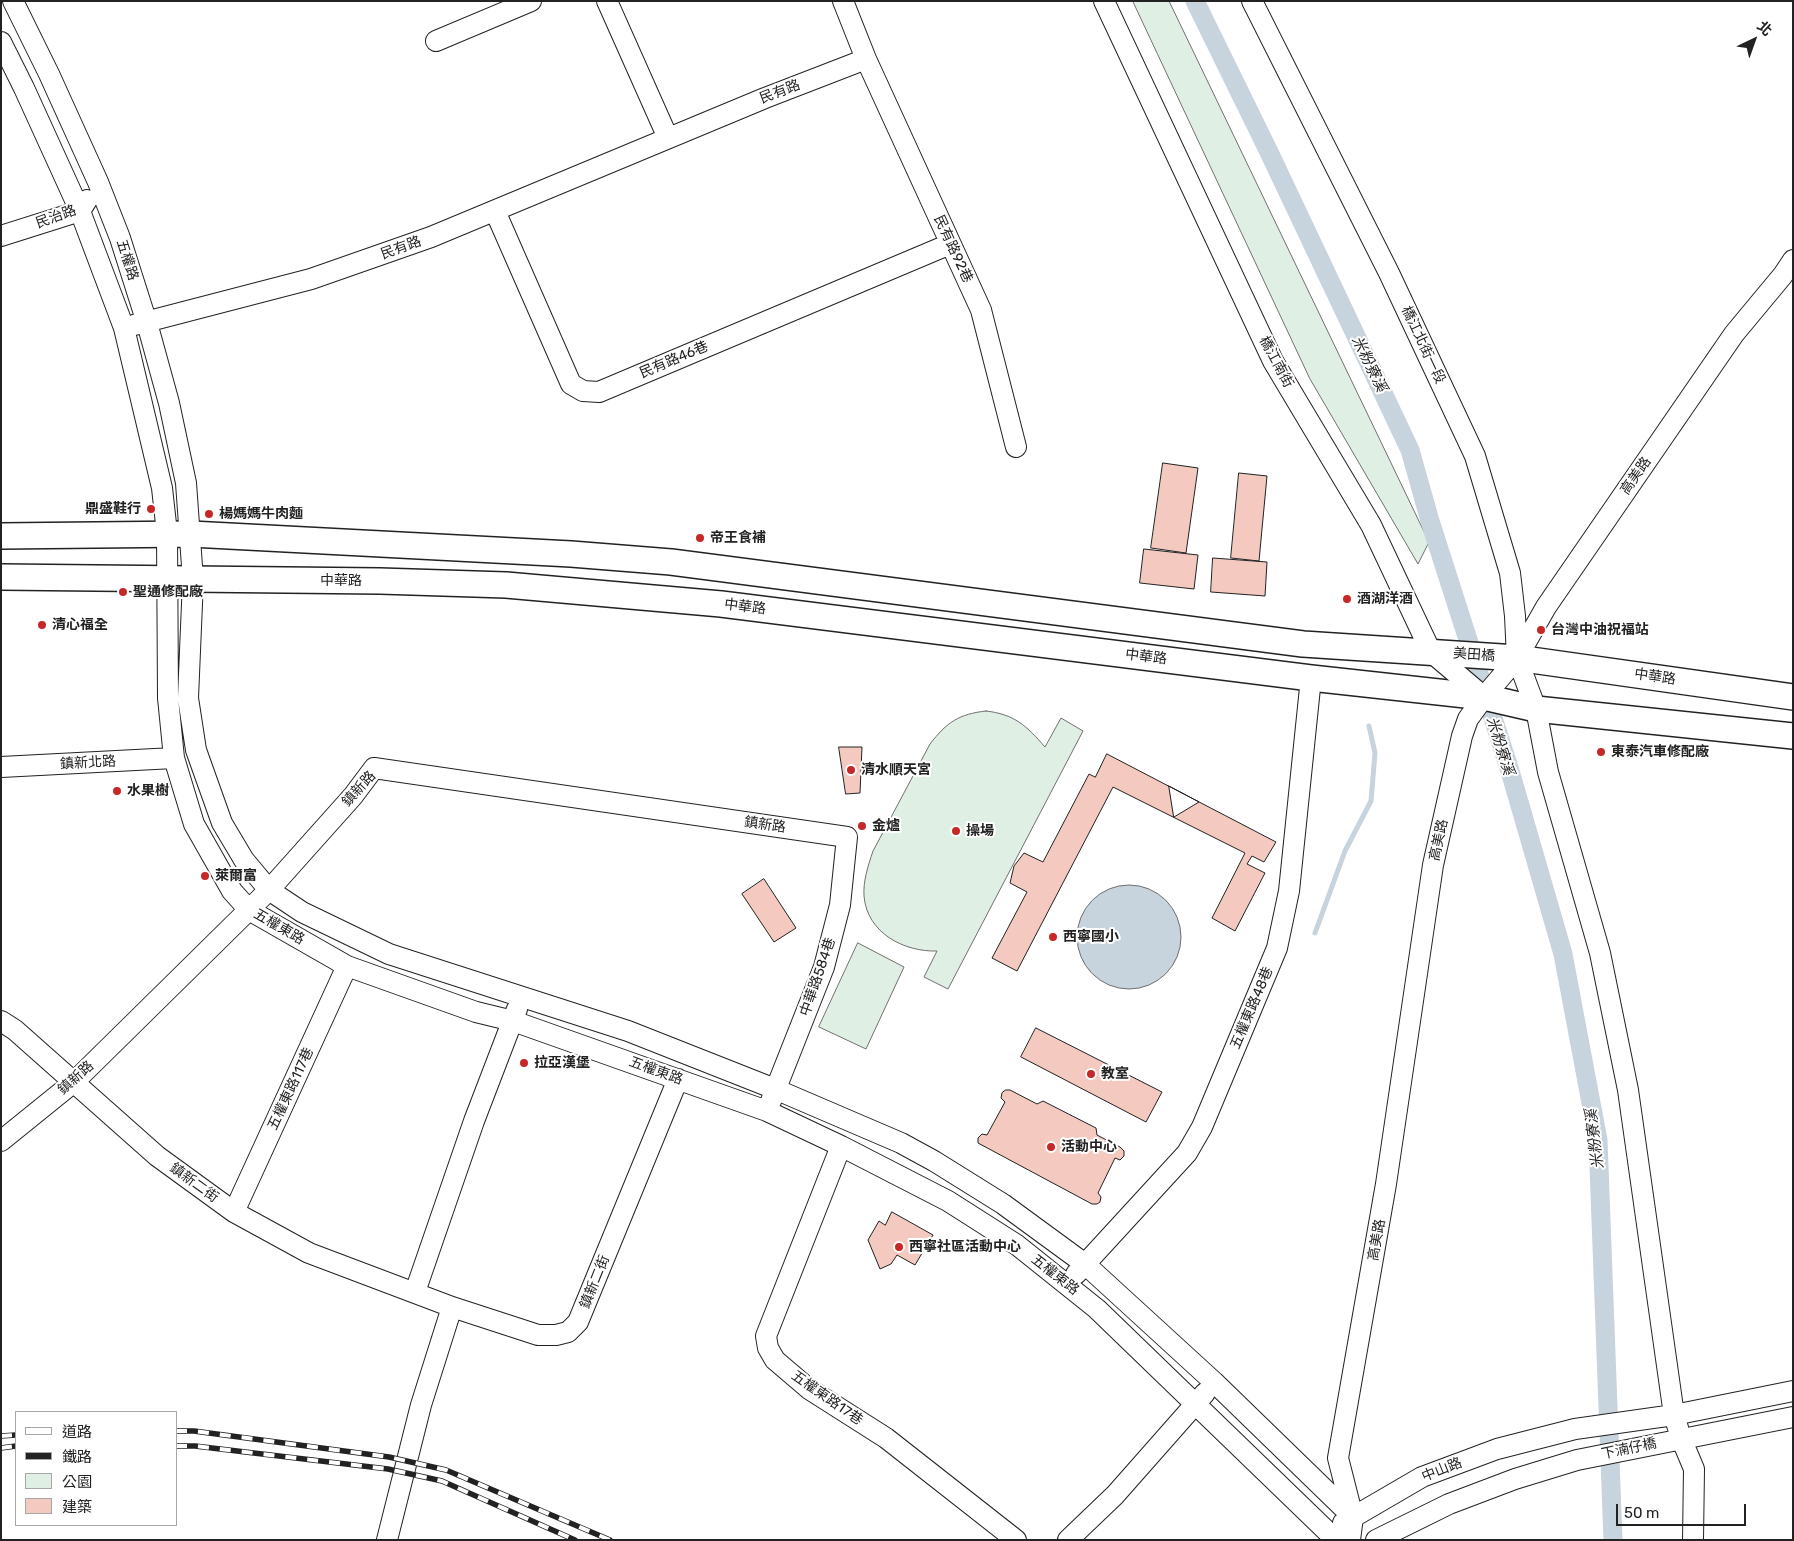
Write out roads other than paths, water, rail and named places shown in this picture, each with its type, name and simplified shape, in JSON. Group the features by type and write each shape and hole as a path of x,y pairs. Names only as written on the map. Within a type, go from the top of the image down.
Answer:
{"main road":[{"path":"1,536 179,534 571,554 671,562 1303,644 1431,652"},
{"name":"中華路","path":"1,577 380,581 506,585 721,604 1311,678 1484,697"},
{"name":"美田橋","path":"1431,652 1515,659"},
{"name":"中華路","path":"1515,659 1793,697"},
{"path":"1484,697 1536,709 1793,736"}],"street":[{"name":"五權路","path":"13,1 98,182 120,238 147,323 169,403 186,483 179,534"},
{"path":"436,41 531,1"},
{"path":"607,1 668,138"},
{"name":"民有路92巷","path":"843,1 866,59 981,310 1016,447"},
{"name":"橋江南街","path":"1104,1 1273,361 1372,525 1431,652 1484,697"},
{"name":"橋江北街一段","path":"1252,1 1389,273 1475,456 1510,573 1515,616 1515,659 1536,709 1548,772 1600,953 1628,1090 1674,1415 1681,1438"},
{"name":"五權路","path":"1,42 80,211 124,328 162,488 179,534"},
{"name":"民有路","path":"124,328 311,279 431,238 765,98 866,59"},
{"name":"民治路","path":"1,236 80,211 98,182"},
{"name":"民有路46巷","path":"495,211 571,384 582,391 599,392 950,244"},
{"name":"高美路","path":"1353,1517 1338,1458 1386,1184 1433,865 1458,750 1468,719 1515,659 1546,607 1734,334 1783,275 1793,260"},
{"name":"五權東路","path":"179,534 166,579 168,698 174,758 194,824 232,891 249,910 347,966 476,1012 513,1021 767,1112 841,1146 948,1201 1017,1245 1097,1309 1196,1404 1328,1537"},
{"name":"五權東路","path":"179,534 193,580 188,698 196,750 222,823 244,860 269,890 302,912 388,954 628,1031 775,1089 901,1144 934,1161 1003,1204 1085,1264 1214,1382 1353,1517"},
{"name":"五權東路48巷","path":"1068,1284 1187,1152 1192,1144 1202,1127 1277,948 1289,890 1311,678"},
{"name":"鎮新北路","path":"1,768 174,758"},
{"name":"鎮新路","path":"1,1140 74,1082 249,910 352,796 374,768 847,837"},
{"name":"中華路584巷","path":"767,1112 824,967 840,905 847,837"},
{"name":"五權東路117巷","path":"234,1212 347,966"},
{"path":"414,1292 474,1121 513,1021 520,997"},
{"name":"鎮新二街","path":"1,1021 14,1030 157,1156 234,1212 309,1253 452,1306 538,1335 556,1335 568,1332 578,1322 678,1079"},
{"name":"五權東路17巷","path":"841,1146 766,1336 768,1348 775,1360 809,1389 886,1438 1016,1540"},
{"path":"387,1540 421,1405 452,1306"},
{"path":"1068,1540 1115,1495 1214,1382"},
{"path":"1674,1415 1793,1390"},
{"name":"下湳仔橋","path":"1575,1429 1674,1415"},
{"path":"1693,1540 1694,1469 1681,1438 1793,1417"},
{"name":"中山路","path":"1328,1537 1353,1517 1422,1478 1498,1448 1575,1429"},
{"name":"下湳仔橋","path":"1376,1540 1449,1504 1515,1479 1577,1460 1681,1438"},
{"path":"1350,1540 1353,1517"}],"waterway":[{"name":"米粉寮溪","path":"1195,1 1410,450 1430,521 1510,771 1563,954 1598,1140 1613,1540"},
{"path":"1315,933 1345,851 1371,801 1375,753 1369,726"}],"railway":[{"path":"178,1431 194,1431 389,1457 446,1470 610,1540"},
{"path":"1,1436 15,1435"},
{"path":"1,1448 15,1446"},
{"path":"178,1446 195,1446 388,1469 442,1481 575,1540"}],"place":[{"name":"鼎盛鞋行","path":"151,509"},
{"name":"楊媽媽牛肉麵","path":"209,514"},
{"name":"帝王食補","path":"700,538"},
{"name":"聖通修配廠","path":"123,592"},
{"name":"酒湖洋酒","path":"1347,599"},
{"name":"清心福全","path":"42,625"},
{"name":"台灣中油祝福站","path":"1541,630"},
{"name":"東泰汽車修配廠","path":"1601,752"},
{"name":"清水順天宮","path":"851,770"},
{"name":"水果樹","path":"117,791"},
{"name":"金爐","path":"862,826"},
{"name":"操場","path":"956,831"},
{"name":"萊爾富","path":"205,876"},
{"name":"西寧國小","path":"1053,937"},
{"name":"拉亞漢堡","path":"524,1063"},
{"name":"教室","path":"1091,1074"},
{"name":"活動中心","path":"1051,1147"},
{"name":"西寧社區活動中心","path":"899,1247"}]}
